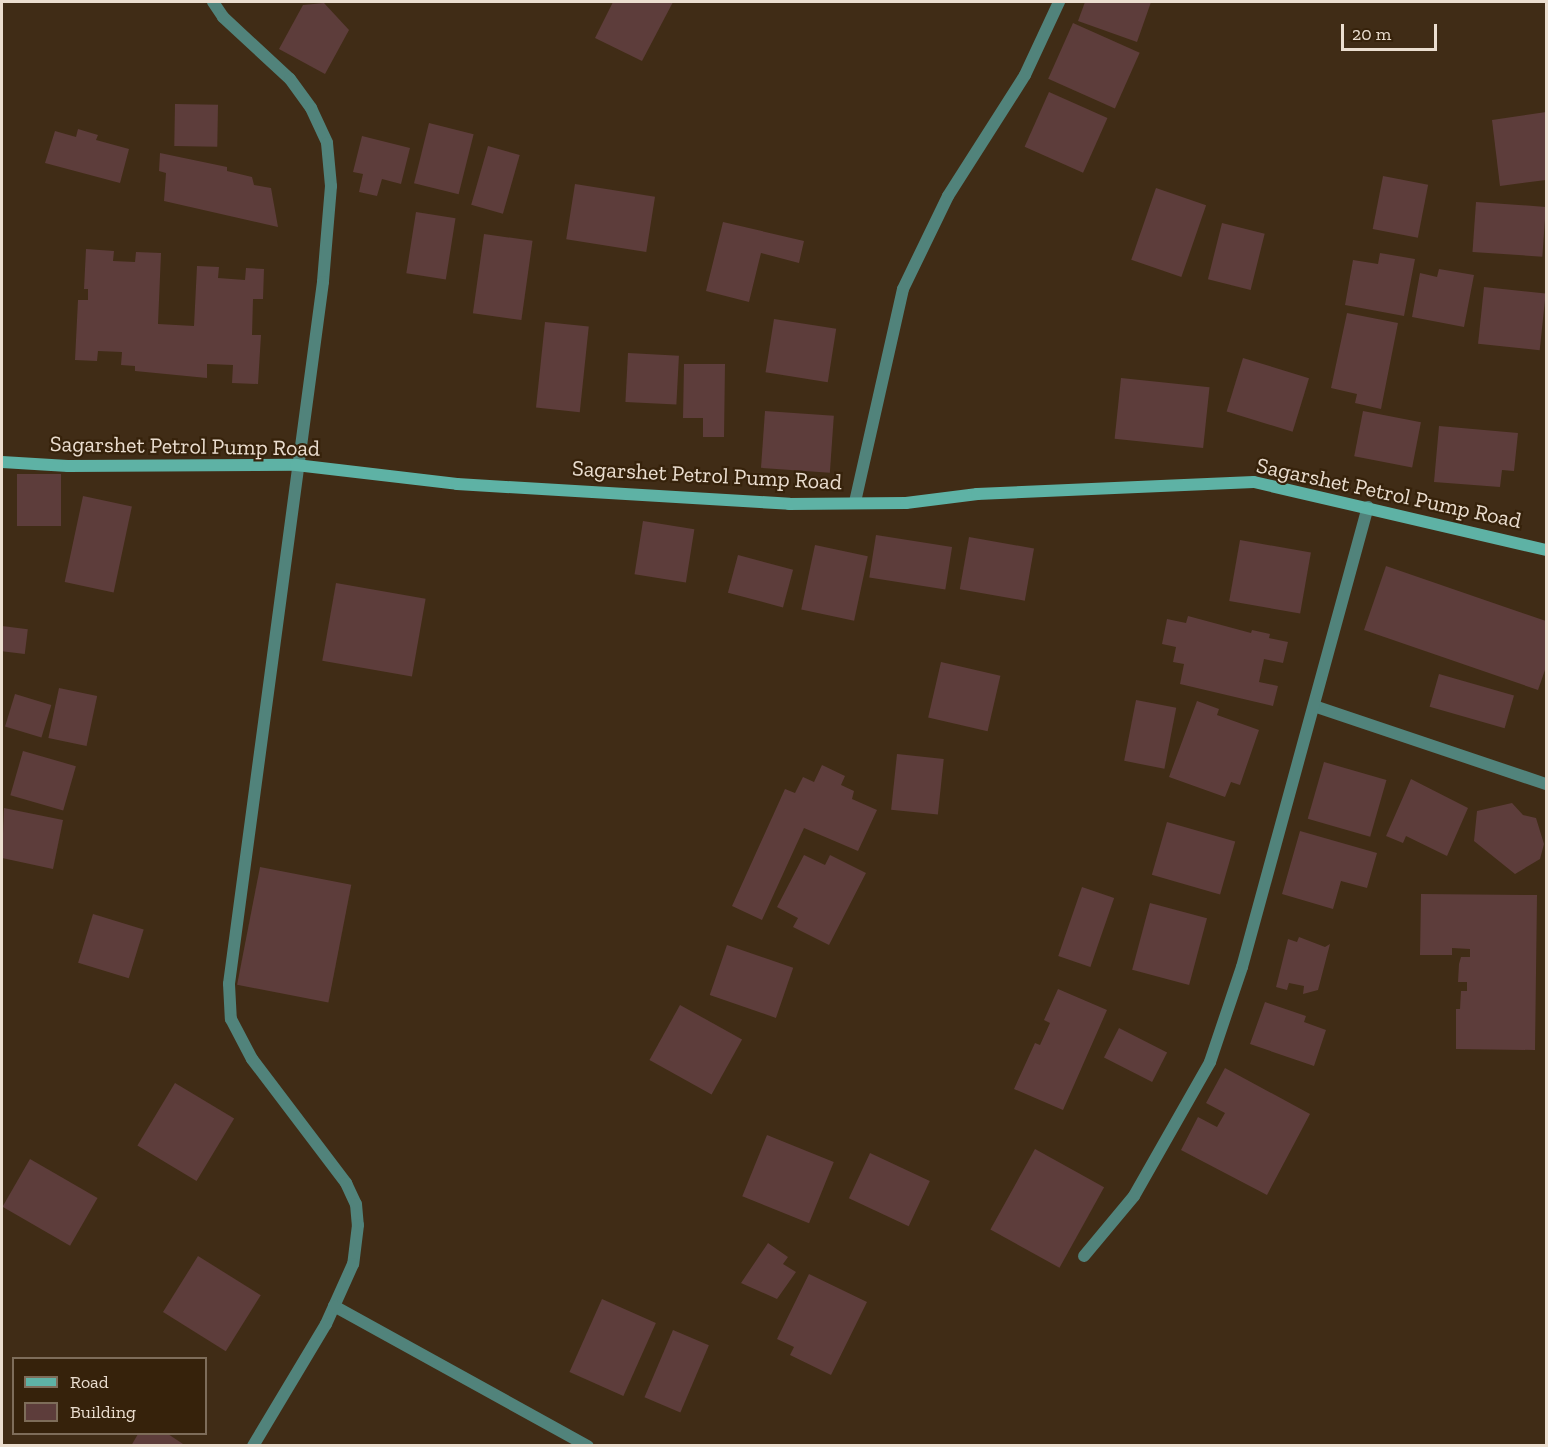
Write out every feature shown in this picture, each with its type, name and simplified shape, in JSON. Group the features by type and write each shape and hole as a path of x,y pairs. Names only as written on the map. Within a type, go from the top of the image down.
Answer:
{"street":[{"path":"213,2 223,17 290,78 311,108 327,143 332,186 323,282 296,465 229,984 231,1019 252,1059 318,1143 356,1204 358,1225 353,1264 334,1306 253,1446"},
{"path":"855,502 903,289 948,196 1025,75 1059,2"},
{"name":"Sagarshet Petrol Pump Road","path":"2,462 68,466 296,465 457,484 789,504 906,503 977,494 1254,482 1546,550"},
{"path":"1084,1256 1134,1196 1210,1062 1242,967 1368,507"},
{"path":"1314,706 1546,784"},
{"path":"334,1306 588,1446"}],"building":[{"path":"613,2 673,2 642,61 595,38"},
{"path":"1085,2 1151,2 1137,42 1078,21"},
{"path":"324,3 349,30 325,74 279,49 303,5"},
{"path":"1073,23 1140,53 1115,108 1048,79"},
{"path":"1049,92 1107,118 1083,173 1025,147"},
{"path":"175,104 218,105 217,147 174,146"},
{"path":"1546,112 1546,180 1500,186 1492,120"},
{"path":"429,123 474,134 459,194 414,183"},
{"path":"78,129 98,135 96,140 129,149 120,183 45,163 55,131 76,137"},
{"path":"362,136 410,148 401,184 382,179 377,196 359,192 363,174 353,172"},
{"path":"488,146 520,155 503,214 471,205"},
{"path":"160,153 227,167 227,171 252,177 254,185 271,188 278,227 164,201 166,173 159,171"},
{"path":"1383,176 1428,185 1418,238 1373,229"},
{"path":"575,184 655,197 646,252 566,239"},
{"path":"1156,188 1206,205 1181,277 1131,260"},
{"path":"1476,202 1546,207 1542,257 1473,252"},
{"path":"416,212 456,218 446,279 406,273"},
{"path":"723,222 804,241 799,263 761,253 749,302 706,291"},
{"path":"1222,223 1265,234 1251,290 1208,279"},
{"path":"484,234 533,241 521,320 473,313"},
{"path":"86,249 114,251 113,261 135,262 136,252 161,253 158,324 194,326 197,266 219,267 218,278 245,280 246,268 264,269 263,299 253,299 252,335 261,335 258,384 232,383 233,365 207,364 207,378 135,371 135,366 121,365 122,352 98,351 97,361 75,360 78,300 88,300 88,289 84,289"},
{"path":"1380,253 1415,259 1404,316 1345,305 1353,260 1378,264"},
{"path":"1439,269 1474,275 1464,327 1412,317 1420,273 1437,277"},
{"path":"1484,287 1546,293 1540,350 1478,344"},
{"path":"1347,313 1398,323 1381,409 1355,403 1357,394 1331,388"},
{"path":"774,319 836,329 828,382 766,372"},
{"path":"545,322 589,327 580,412 536,408"},
{"path":"628,353 679,356 676,405 625,402"},
{"path":"1243,358 1309,378 1293,432 1227,412"},
{"path":"684,364 725,364 724,437 703,437 703,418 683,418"},
{"path":"1121,378 1210,387 1203,448 1115,439"},
{"path":"765,411 834,416 830,473 761,468"},
{"path":"1363,411 1421,422 1412,467 1354,456"},
{"path":"1439,426 1518,433 1514,471 1502,470 1500,487 1434,482"},
{"path":"17,474 61,474 61,526 17,526"},
{"path":"83,496 132,506 114,592 65,582"},
{"path":"643,521 694,529 686,582 635,574"},
{"path":"876,535 952,547 945,590 869,577"},
{"path":"969,537 1034,548 1025,601 960,589"},
{"path":"1240,540 1311,553 1300,614 1229,601"},
{"path":"815,545 868,556 854,621 801,610"},
{"path":"738,555 793,570 783,607 728,593"},
{"path":"1386,566 1546,621 1546,667 1538,690 1364,630"},
{"path":"336,583 426,599 412,677 322,661"},
{"path":"1188,616 1251,633 1252,630 1270,634 1269,638 1288,642 1283,663 1264,659 1259,682 1278,686 1273,706 1180,684 1184,664 1173,662 1176,647 1162,644 1167,619 1186,623"},
{"path":"2,626 28,629 25,654 2,651"},
{"path":"941,662 1000,676 988,731 928,718"},
{"path":"1439,674 1514,695 1505,728 1430,707"},
{"path":"59,688 97,696 87,746 48,738"},
{"path":"15,694 51,705 41,738 5,727"},
{"path":"1136,700 1176,708 1164,769 1124,761"},
{"path":"1197,701 1219,709 1217,715 1259,730 1240,785 1231,782 1225,797 1169,777"},
{"path":"23,751 76,766 63,810 10,795"},
{"path":"897,754 944,759 938,815 891,810"},
{"path":"1324,762 1386,780 1370,837 1308,819"},
{"path":"822,765 845,776 841,785 854,791 852,799 877,810 858,851 804,828 762,920 732,906 785,789 795,793 803,777 814,782"},
{"path":"1411,779 1468,808 1447,856 1406,836 1403,843 1386,836"},
{"path":"1512,803 1523,815 1536,818 1544,844 1540,859 1515,874 1474,841 1477,811"},
{"path":"4,808 63,820 53,869 2,858"},
{"path":"1167,822 1235,842 1220,894 1152,875"},
{"path":"1300,831 1377,853 1367,888 1341,881 1333,909 1282,894"},
{"path":"804,855 825,865 830,855 866,873 829,945 793,927 798,918 777,907"},
{"path":"260,867 351,885 328,1003 237,985"},
{"path":"1082,887 1114,898 1090,967 1058,956"},
{"path":"1421,894 1537,895 1535,1050 1456,1049 1456,1009 1460,1009 1461,991 1467,991 1467,982 1458,982 1459,964 1461,957 1470,957 1470,949 1452,948 1452,955 1420,955"},
{"path":"1150,903 1207,918 1189,985 1132,970"},
{"path":"93,914 144,929 129,978 78,963"},
{"path":"1299,937 1325,947 1330,944 1318,990 1303,994 1304,986 1289,983 1287,990 1276,987 1288,939 1297,942"},
{"path":"727,945 793,968 776,1018 710,995"},
{"path":"1058,989 1107,1010 1063,1110 1014,1089 1035,1043 1040,1045 1050,1023 1044,1020"},
{"path":"1265,1002 1306,1016 1304,1022 1326,1030 1314,1066 1250,1044"},
{"path":"680,1005 742,1039 712,1095 649,1060"},
{"path":"1119,1028 1167,1053 1152,1082 1104,1057"},
{"path":"1225,1068 1310,1114 1267,1195 1181,1150 1198,1117 1217,1127 1225,1113 1206,1103"},
{"path":"175,1083 234,1119 197,1181 137,1146"},
{"path":"767,1135 834,1162 809,1223 742,1196"},
{"path":"1035,1149 1104,1187 1059,1268 990,1229"},
{"path":"870,1153 930,1181 909,1226 849,1198"},
{"path":"30,1159 98,1198 70,1246 2,1207"},
{"path":"768,1243 788,1257 783,1264 796,1272 777,1299 741,1283"},
{"path":"198,1256 261,1295 226,1351 163,1312"},
{"path":"809,1274 867,1302 831,1375 790,1355 794,1347 777,1339"},
{"path":"602,1299 656,1323 623,1396 569,1372"},
{"path":"673,1330 709,1345 680,1412 644,1397"},
{"path":"137,1435 170,1435 186,1446 131,1446"}]}
